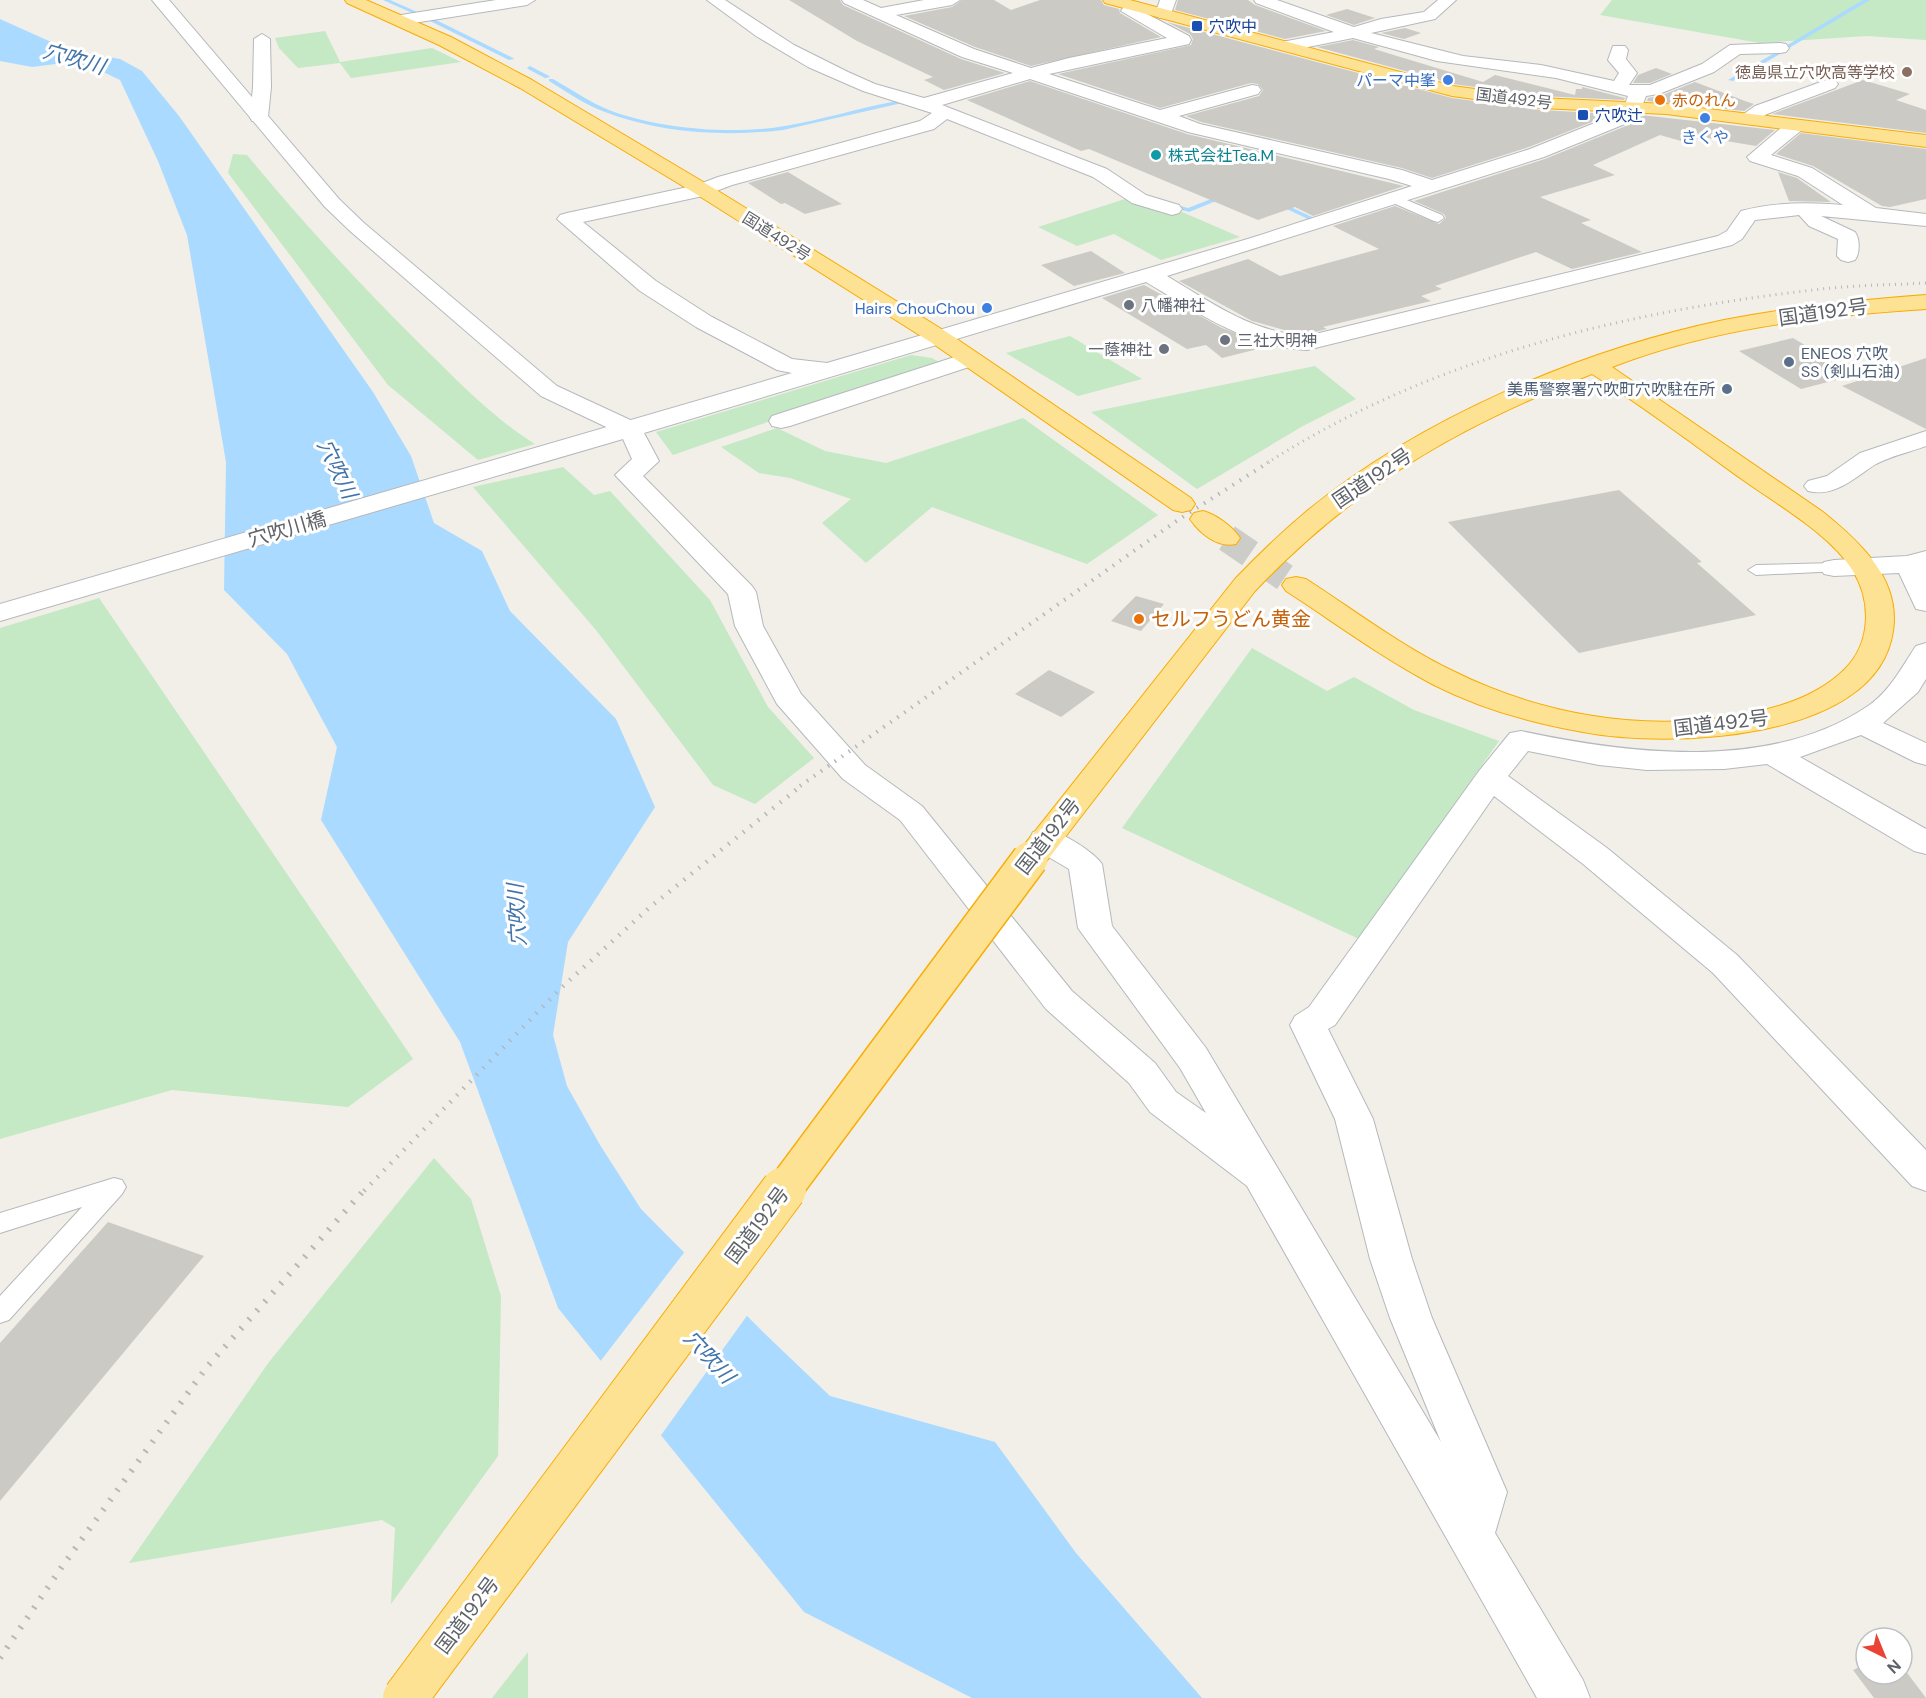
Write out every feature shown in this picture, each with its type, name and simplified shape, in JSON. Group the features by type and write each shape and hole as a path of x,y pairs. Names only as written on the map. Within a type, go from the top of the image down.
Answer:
{"highway":[{"name":"国道492号","path":"353,0 401,20 526,84 703,190 939,338 1182,504"},
{"name":"国道492号","path":"1111,0 1157,7 1452,91 1541,103 1628,96 1666,109 1926,141"},
{"name":"国道192号","path":"405,1698 1038,849 1245,585 1297,532 1362,480 1435,436 1532,389 1593,365 1657,343 1751,322 1866,305 1926,302"},
{"name":"国道492号","path":"1296,585 1426,669 1491,698 1587,723 1676,730 1726,727 1775,717 1821,700 1856,675 1872,653 1881,629 1882,614 1879,597 1865,568 1849,547 1790,501 1633,389 1593,365"},
{"path":"1203,519 1227,538"}],"street":[{"path":"160,0 332,203 357,227 549,391 630,429 646,461 628,476 742,592 749,626 788,698 854,772 911,813 1059,1000 1142,1073 1163,1102 1261,1175"},
{"path":"401,20 527,0"},
{"path":"715,0 772,39 843,76 893,96 944,111 1100,173 1139,199 1172,209"},
{"path":"849,0 968,53 1160,116 1234,139 1395,174 1433,187"},
{"path":"878,13 952,0"},
{"path":"1262,0 1353,33 1466,61 1547,71 1628,96 1653,90 1708,68 1736,49 1780,48"},
{"path":"1288,46 1353,33 1380,24 1429,16 1448,0"},
{"path":"924,104 1069,63 1183,40 1129,11 1157,7"},
{"path":"259,117 262,87 262,39"},
{"path":"944,111 936,120 927,125 725,181 703,190 567,219 648,286 714,327 785,365 807,368 839,366 1258,242 1537,153 1614,124 1631,115 1628,74 1617,60 1619,50"},
{"path":"1747,118 1761,110 1829,84"},
{"path":"1160,116 1252,90"},
{"path":"1796,125 1757,157 1805,172 1871,214"},
{"path":"1803,210 1816,222 1848,236 1848,256"},
{"path":"1148,274 1261,338 1286,344 1307,343 1725,241 1734,235 1748,215 1760,211 1803,210 1926,220"},
{"path":"781,421 970,359"},
{"name":"穴吹川橋","path":"5,611 839,366"},
{"path":"1817,486 1836,481 1869,458 1926,438"},
{"path":"1834,568 1865,568 1917,562 1926,603"},
{"path":"1471,1536 1484,1492 1411,1318 1391,1259 1354,1119 1308,1025 1322,1016 1490,778 1521,740 1592,755 1647,760 1700,761 1772,754 1819,742 1862,724 1887,707 1907,688 1920,668 1926,652"},
{"path":"1862,724 1926,755"},
{"path":"1772,754 1926,843"},
{"path":"1490,778 1595,856 1725,964 1926,1175"},
{"path":"1038,849 1085,864 1095,928 1193,1058 1564,1698"}],"lane":[{"path":"1395,199 1438,218"},
{"path":"1756,570 1834,568"},
{"path":"0,1223 114,1187 0,1313"}],"green space":[{"path":"1612,0 1926,0 1926,40 1867,36 1760,43 1600,15"},
{"path":"325,31 340,62 432,48 461,62 351,78 340,63 298,68 279,48 275,38"},
{"path":"233,154 247,155 311,230 402,326 478,400 535,444 478,460 388,385 228,173"},
{"path":"1128,198 1182,212 1240,237 1161,260 1114,234 1077,246 1038,227"},
{"path":"1070,336 1142,379 1078,396 1006,353"},
{"path":"911,355 932,358 939,362 673,455 656,432"},
{"path":"1315,366 1356,399 1303,426 1197,489 1091,412"},
{"path":"1023,418 1158,515 1087,564 932,507 866,563 822,523 851,499 790,478 759,473 721,447 777,428 825,451 886,463"},
{"path":"563,467 594,495 610,491 710,600 768,707 814,758 755,804 713,785 596,630 473,487"},
{"path":"99,598 413,1059 348,1107 172,1090 0,1139 0,628"},
{"path":"1252,648 1327,691 1354,677 1414,710 1499,741 1359,939 1122,828"},
{"path":"434,1158 471,1199 501,1296 498,1456 391,1604 395,1528 382,1520 129,1563 269,1362"},
{"path":"528,1652 528,1698 492,1698"}],"water":[{"name":"穴吹川","path":"0,19 69,50 120,59 142,71 179,116 373,392 411,456 434,523 482,551 510,611 616,719 655,807 568,942 553,1035 567,1086 600,1145 641,1209 830,1396 995,1442 1076,1553 1202,1698 972,1698 804,1612 558,1308 460,1042 321,820 337,747 287,654 224,590 226,462 187,235 158,161 120,80 97,69 71,62 32,67 0,61"}],"pier":[{"path":"686,1250 749,1313 659,1438 599,1363"}],"building":[{"path":"789,0 840,0 843,5 961,59 1005,73 944,90 924,80 933,77 857,41"},
{"path":"962,0 994,0 1011,10 1040,0 1101,0 1104,5 1119,9 1120,13 1161,37 1031,66 975,47 904,16 952,7"},
{"path":"1178,0 1248,0 1255,5 1326,31 1285,39 1175,10"},
{"path":"1347,9 1375,18 1354,25 1326,15"},
{"path":"1167,22 1452,98 1541,110 1612,114 1529,147 1432,178 1402,168 1201,122 1186,116 1259,96 1263,90 1258,84 1251,83 1160,108 1058,74 1191,45 1193,39 1190,34"},
{"path":"1405,28 1421,33 1404,39 1381,33"},
{"path":"1353,40 1379,47 1374,49 1483,82 1495,75 1575,95 1576,89 1582,89 1582,87 1625,98 1624,100 1541,96 1453,84 1317,47"},
{"path":"1656,68 1672,74 1650,83 1633,83 1638,75"},
{"path":"1863,80 1910,94 1896,100 1926,110 1926,133 1772,114"},
{"path":"1030,81 1187,134 1404,186 1313,216 1295,207 1258,220 1089,149 1081,151 967,100"},
{"path":"1695,82 1754,104 1744,111 1647,101 1648,98 1660,96"},
{"path":"1641,115 1775,130 1756,146 1702,137 1688,143 1660,135 1593,165 1615,175 1540,197 1591,220 1581,223 1642,252 1572,269 1536,252 1435,286 1442,289 1421,296 1431,301 1323,327 1327,329 1307,334 1252,321 1179,281 1248,259 1280,276 1379,249 1333,226 1395,206 1439,224 1446,218 1444,214 1414,201 1545,159 1638,121"},
{"path":"1801,133 1926,149 1926,199 1890,207 1882,206 1813,166 1776,154"},
{"path":"788,172 842,204 805,214 785,203 781,204 748,183"},
{"path":"1778,172 1797,178 1831,202 1789,201"},
{"path":"1091,251 1125,273 1074,286 1041,265"},
{"path":"1144,285 1222,328 1270,346 1222,358 1206,345 1187,349 1102,298"},
{"path":"1793,338 1855,375 1801,389 1739,351"},
{"path":"1926,358 1926,429 1842,386"},
{"path":"1619,490 1702,562 1697,563 1756,615 1579,653 1448,522"},
{"path":"1136,596 1164,604 1141,631 1111,621"},
{"path":"1049,670 1095,692 1061,717 1015,694"},
{"path":"108,1222 204,1256 0,1501 0,1343"},
{"path":"1914,1682 1926,1698 1874,1698 1865,1686 1914,1686"}],"waterway":[{"path":"386,0 421,15"},
{"path":"1787,47 1867,0"},
{"path":"428,18 511,59"},
{"path":"1731,80 1778,53"},
{"path":"530,68 547,77"},
{"path":"551,80 600,108 626,117 670,126 719,131 783,128 908,101"},
{"path":"1168,205 1189,210 1224,196"},
{"path":"1278,203 1310,218"}],"tunnel":[{"path":"1227,538 1296,585"}],"railway":[{"path":"1267,463 1331,426 1397,394 1465,367 1534,344 1676,310 1749,298 1835,288 1926,283"},
{"path":"800,786 1178,520 1269,462"},
{"path":"364,1191 561,988 649,908 802,785"},
{"path":"0,1658 61,1568 206,1368 365,1189"}],"place":[{"name":"穴吹中","path":"1197,26"},
{"name":"徳島県立穴吹高等学校","path":"1907,72"},
{"name":"パーマ中峯","path":"1448,80"},
{"name":"赤のれん","path":"1660,100"},
{"name":"穴吹辻","path":"1583,115"},
{"name":"きくや","path":"1705,118"},
{"name":"株式会社Tea.M","path":"1156,155"},
{"name":"八幡神社","path":"1129,305"},
{"name":"Hairs ChouChou","path":"987,308"},
{"name":"三社大明神","path":"1225,340"},
{"name":"一蔭神社","path":"1164,349"},
{"name":"ENEOS 穴吹 SS (剣山石油)","path":"1789,362"},
{"name":"美馬警察署穴吹町穴吹駐在所","path":"1727,389"},
{"name":"セルフうどん黄金","path":"1139,619"}]}
